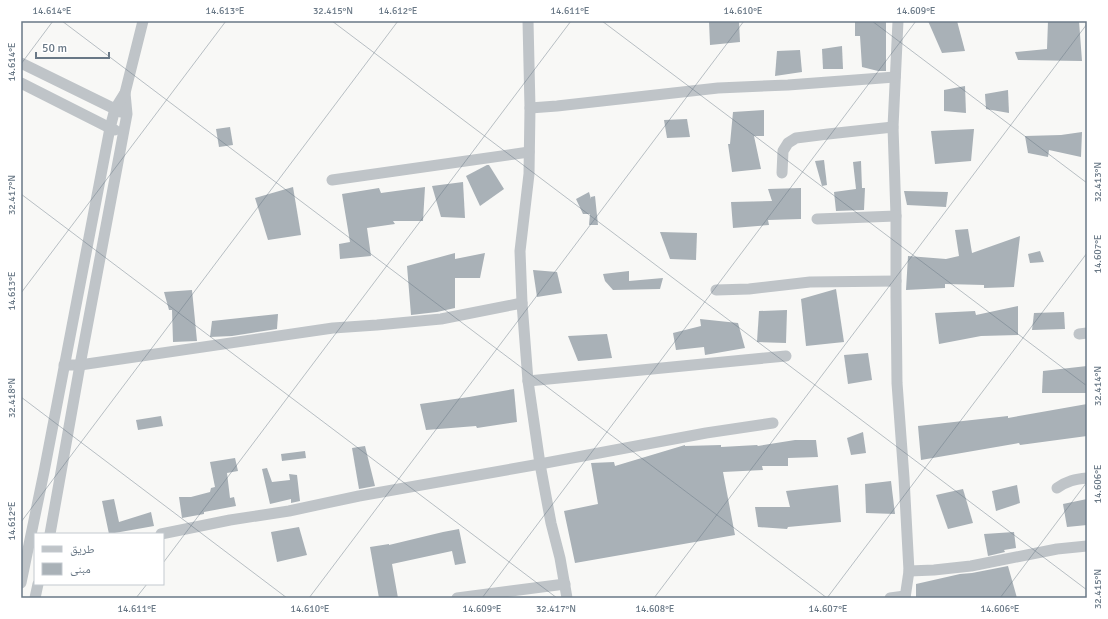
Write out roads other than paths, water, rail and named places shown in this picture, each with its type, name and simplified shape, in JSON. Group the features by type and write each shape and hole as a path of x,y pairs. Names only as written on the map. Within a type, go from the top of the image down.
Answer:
{"street":[{"path":"21,583 110,128 115,109 125,93 143,21"},
{"path":"528,21 530,108 529,174 520,251 522,303 528,381 540,464 551,523 568,598"},
{"path":"890,598 905,597 908,571 904,478 897,383 896,216 893,127 898,21"},
{"path":"21,63 127,114"},
{"path":"530,108 718,88 895,78"},
{"path":"21,83 110,128 123,133"},
{"path":"50,533 127,114 125,93"},
{"path":"782,173 783,151 788,143 796,138 893,127"},
{"path":"332,180 529,152"},
{"path":"817,219 896,216"},
{"path":"716,290 749,289 810,282 896,281"},
{"path":"64,365 80,365 333,328 377,326 441,319 522,303"},
{"path":"528,381 786,356"},
{"path":"164,533 230,520 289,511 358,496 706,433 773,423"},
{"path":"1057,488 1076,479 1087,478"},
{"path":"908,571 971,566 1056,549 1087,546"},
{"path":"457,598 565,584"},
{"path":"35,598 38,585"}]}
